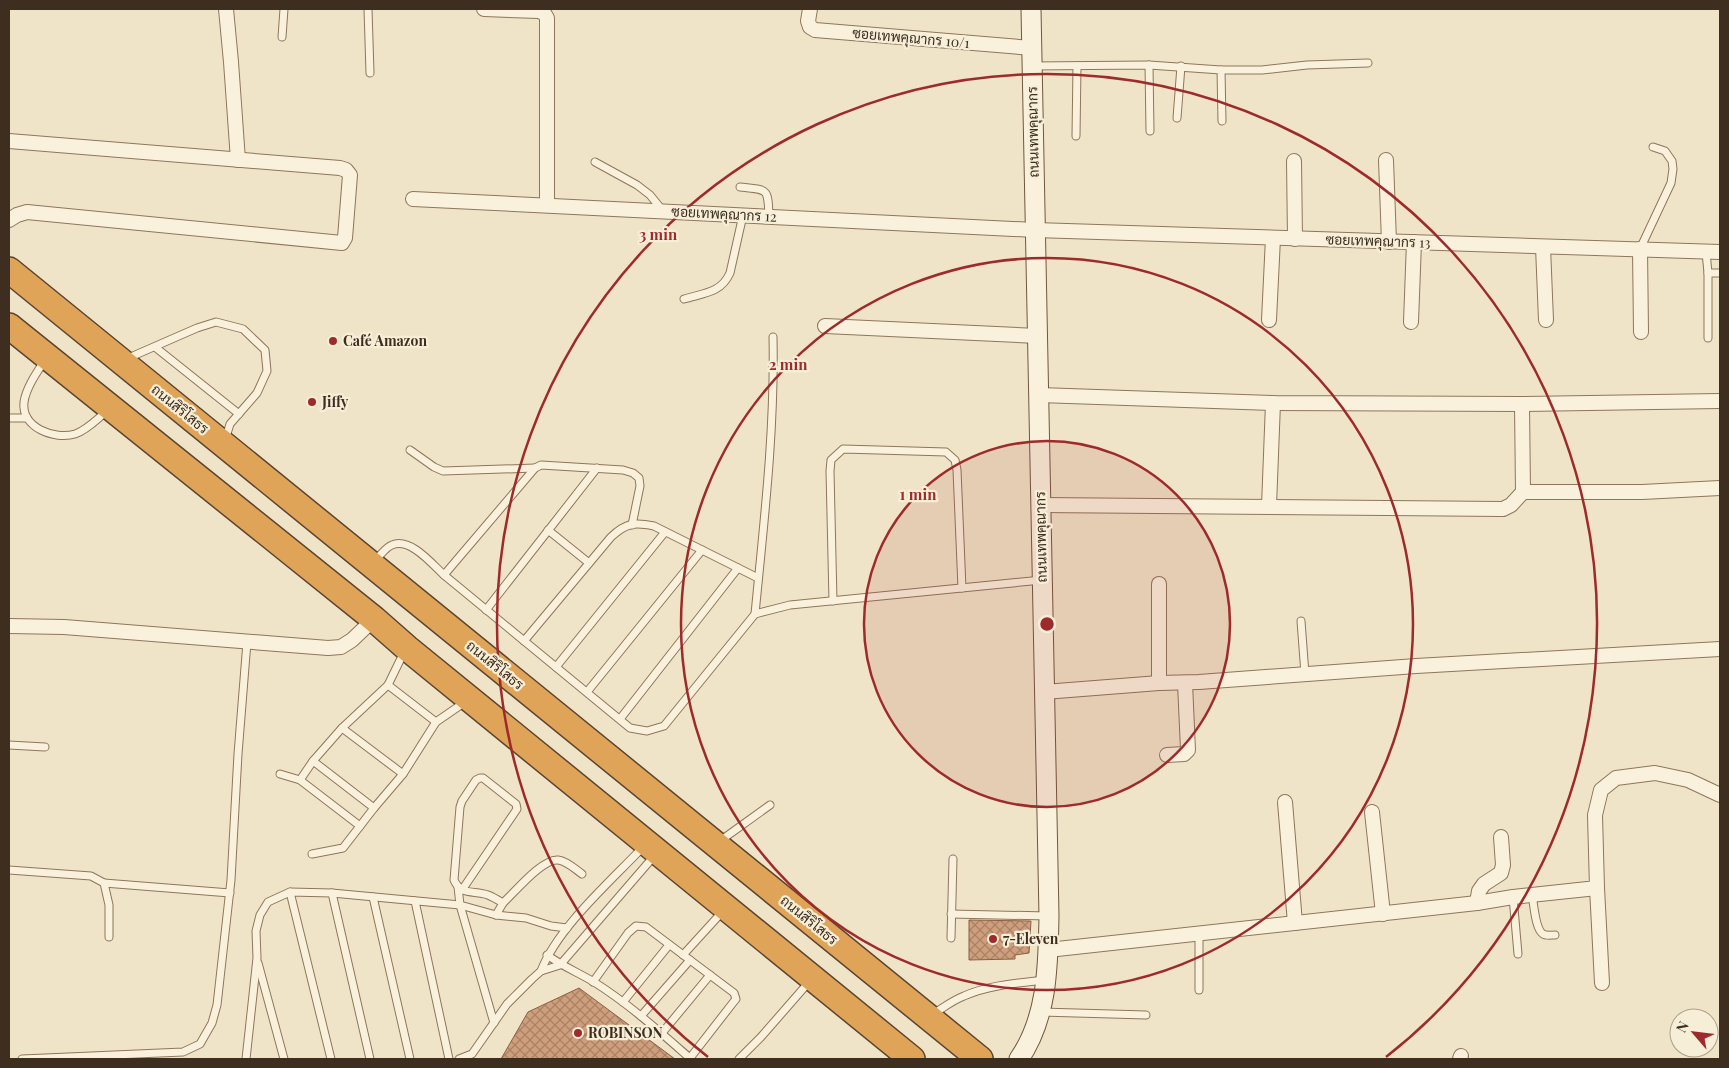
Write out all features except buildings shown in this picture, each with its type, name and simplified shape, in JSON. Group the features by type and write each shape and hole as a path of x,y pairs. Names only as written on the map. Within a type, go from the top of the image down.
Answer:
{"highway":[{"name":"ถนนสิริโสธร","path":"9,270 980,1059"},
{"path":"9,326 374,619 651,848 912,1059"}],"main road":[{"name":"ถนนเทพคุณากร","path":"1019,1059 1032,1037 1041,1012 1047,980 1049,916 1031,9"}],"street":[{"path":"226,9 238,160"},
{"path":"484,9 539,11 544,13 547,18 547,206"},
{"name":"ซอยเทพคุณากร 10/1","path":"810,9 808,21 810,27 815,30 1032,57"},
{"path":"9,141 340,168 346,170 350,175 345,238 342,243 27,212 9,220"},
{"path":"1386,160 1389,242"},
{"path":"1294,161 1296,239"},
{"name":"ซอยเทพคุณากร 12","path":"413,199 1035,230"},
{"name":"ซอยเทพคุณากร 13","path":"1035,230 1713,252"},
{"path":"1269,320 1273,238"},
{"path":"1411,322 1414,242"},
{"path":"1543,247 1546,320"},
{"path":"1640,250 1641,332"},
{"path":"825,326 1037,336"},
{"path":"1038,395 1273,403 1522,404 1720,401"},
{"path":"1269,506 1273,403"},
{"path":"1040,505 1502,509 1511,505 1523,492 1522,404"},
{"path":"1523,492 1642,492 1720,488"},
{"path":"1159,584 1159,683"},
{"path":"9,626 64,627 328,648 341,647 352,640 374,619"},
{"path":"1044,692 1426,665 1720,648"},
{"path":"1167,755 1184,754 1188,750 1185,683"},
{"path":"1602,983 1595,814 1601,790 1616,778 1655,773 1688,780 1720,795"},
{"path":"1285,802 1295,924"},
{"path":"1372,812 1383,914"},
{"path":"1477,903 1479,891 1484,884 1501,873 1503,865 1501,837"},
{"path":"1048,950 1295,924 1597,888"}],"lane":[{"path":"282,37 284,9"},
{"path":"368,9 370,73"},
{"path":"1032,57 1077,66 1149,65 1221,70 1262,70 1307,65 1368,63"},
{"path":"1149,65 1150,131"},
{"path":"1076,136 1077,66"},
{"path":"1177,118 1181,66"},
{"path":"1221,70 1222,121"},
{"path":"1640,250 1671,183 1673,169 1672,161 1665,151 1653,147"},
{"path":"595,162 636,184 650,195 663,211"},
{"path":"740,187 762,189 766,192 769,217"},
{"path":"684,299 718,289 726,281 730,273 743,216"},
{"path":"1708,338 1708,273 1713,252"},
{"path":"1708,273 1720,273"},
{"path":"121,362 197,328 216,322 243,329 266,350 267,371 257,393 230,424 224,444"},
{"path":"371,564 392,545 403,543 415,548 444,575 630,728 647,732 664,726 755,614 771,447 774,382 773,337"},
{"path":"155,347 239,414"},
{"path":"47,357 30,387 24,403 26,418 33,426 63,437 88,427 111,408"},
{"path":"9,418 26,418"},
{"path":"833,601 830,471 831,460 843,449 946,452 955,460 958,470 962,588"},
{"path":"410,450 434,468 443,471 535,468"},
{"path":"444,575 535,468 541,465 623,470 633,473 639,478 640,486 632,525"},
{"path":"486,610 597,468"},
{"path":"524,641 589,563 623,526 642,524 654,526 758,578"},
{"path":"548,530 589,563"},
{"path":"556,667 665,532"},
{"path":"587,692 702,550"},
{"path":"620,719 738,568"},
{"path":"755,614 790,605 1042,580"},
{"path":"1300,622 1305,674"},
{"path":"22,1059 183,1052 200,1044 212,1023 217,1005 230,893 247,642"},
{"path":"300,780 313,761 342,728 388,685 407,648"},
{"path":"388,685 436,722"},
{"path":"312,854 343,848 374,808 404,774 436,722 470,699"},
{"path":"342,728 404,774"},
{"path":"9,745 45,747"},
{"path":"313,761 374,808"},
{"path":"280,774 300,780 360,826"},
{"path":"460,889 517,809 516,804 483,778 476,780 460,807 454,880 460,889 460,905 494,1023"},
{"path":"716,844 770,805"},
{"path":"541,972 547,955 567,928 651,848"},
{"path":"459,1059 472,1054 506,1004 541,972 560,965 651,848"},
{"path":"496,916 503,903 545,863 556,859 564,861 582,874"},
{"path":"951,938 953,859"},
{"path":"9,870 91,876 104,883 230,893"},
{"path":"104,883 109,905 108,937"},
{"path":"460,889 486,894 503,903"},
{"path":"246,1059 257,958 256,930 260,915 268,902 290,892 332,893 460,905 496,916 526,918 551,926 567,928"},
{"path":"290,892 331,1059"},
{"path":"332,893 370,1059"},
{"path":"1532,895 1538,927 1541,933 1546,936 1555,934"},
{"path":"373,897 410,1059"},
{"path":"1513,897 1518,954"},
{"path":"415,901 449,1059"},
{"path":"683,955 726,908"},
{"path":"951,914 1049,916"},
{"path":"547,955 560,965 593,982 623,1002 662,1033 690,1059 736,999 734,993 646,927 636,926 628,933 593,982"},
{"path":"1199,933 1199,990"},
{"path":"623,1002 669,945"},
{"path":"257,958 284,1059"},
{"path":"642,1016 690,960"},
{"path":"662,1033 710,975"},
{"path":"739,1059 761,1037 812,978"},
{"path":"929,1017 962,996 979,990 1015,983 1047,980"},
{"path":"1041,1012 1146,1015"}],"place":[{"name":"Café Amazon","path":"333,341"},
{"name":"Jiffy","path":"312,402"},
{"name":"7-Eleven","path":"993,939"},
{"name":"ROBINSON","path":"578,1033"}]}
